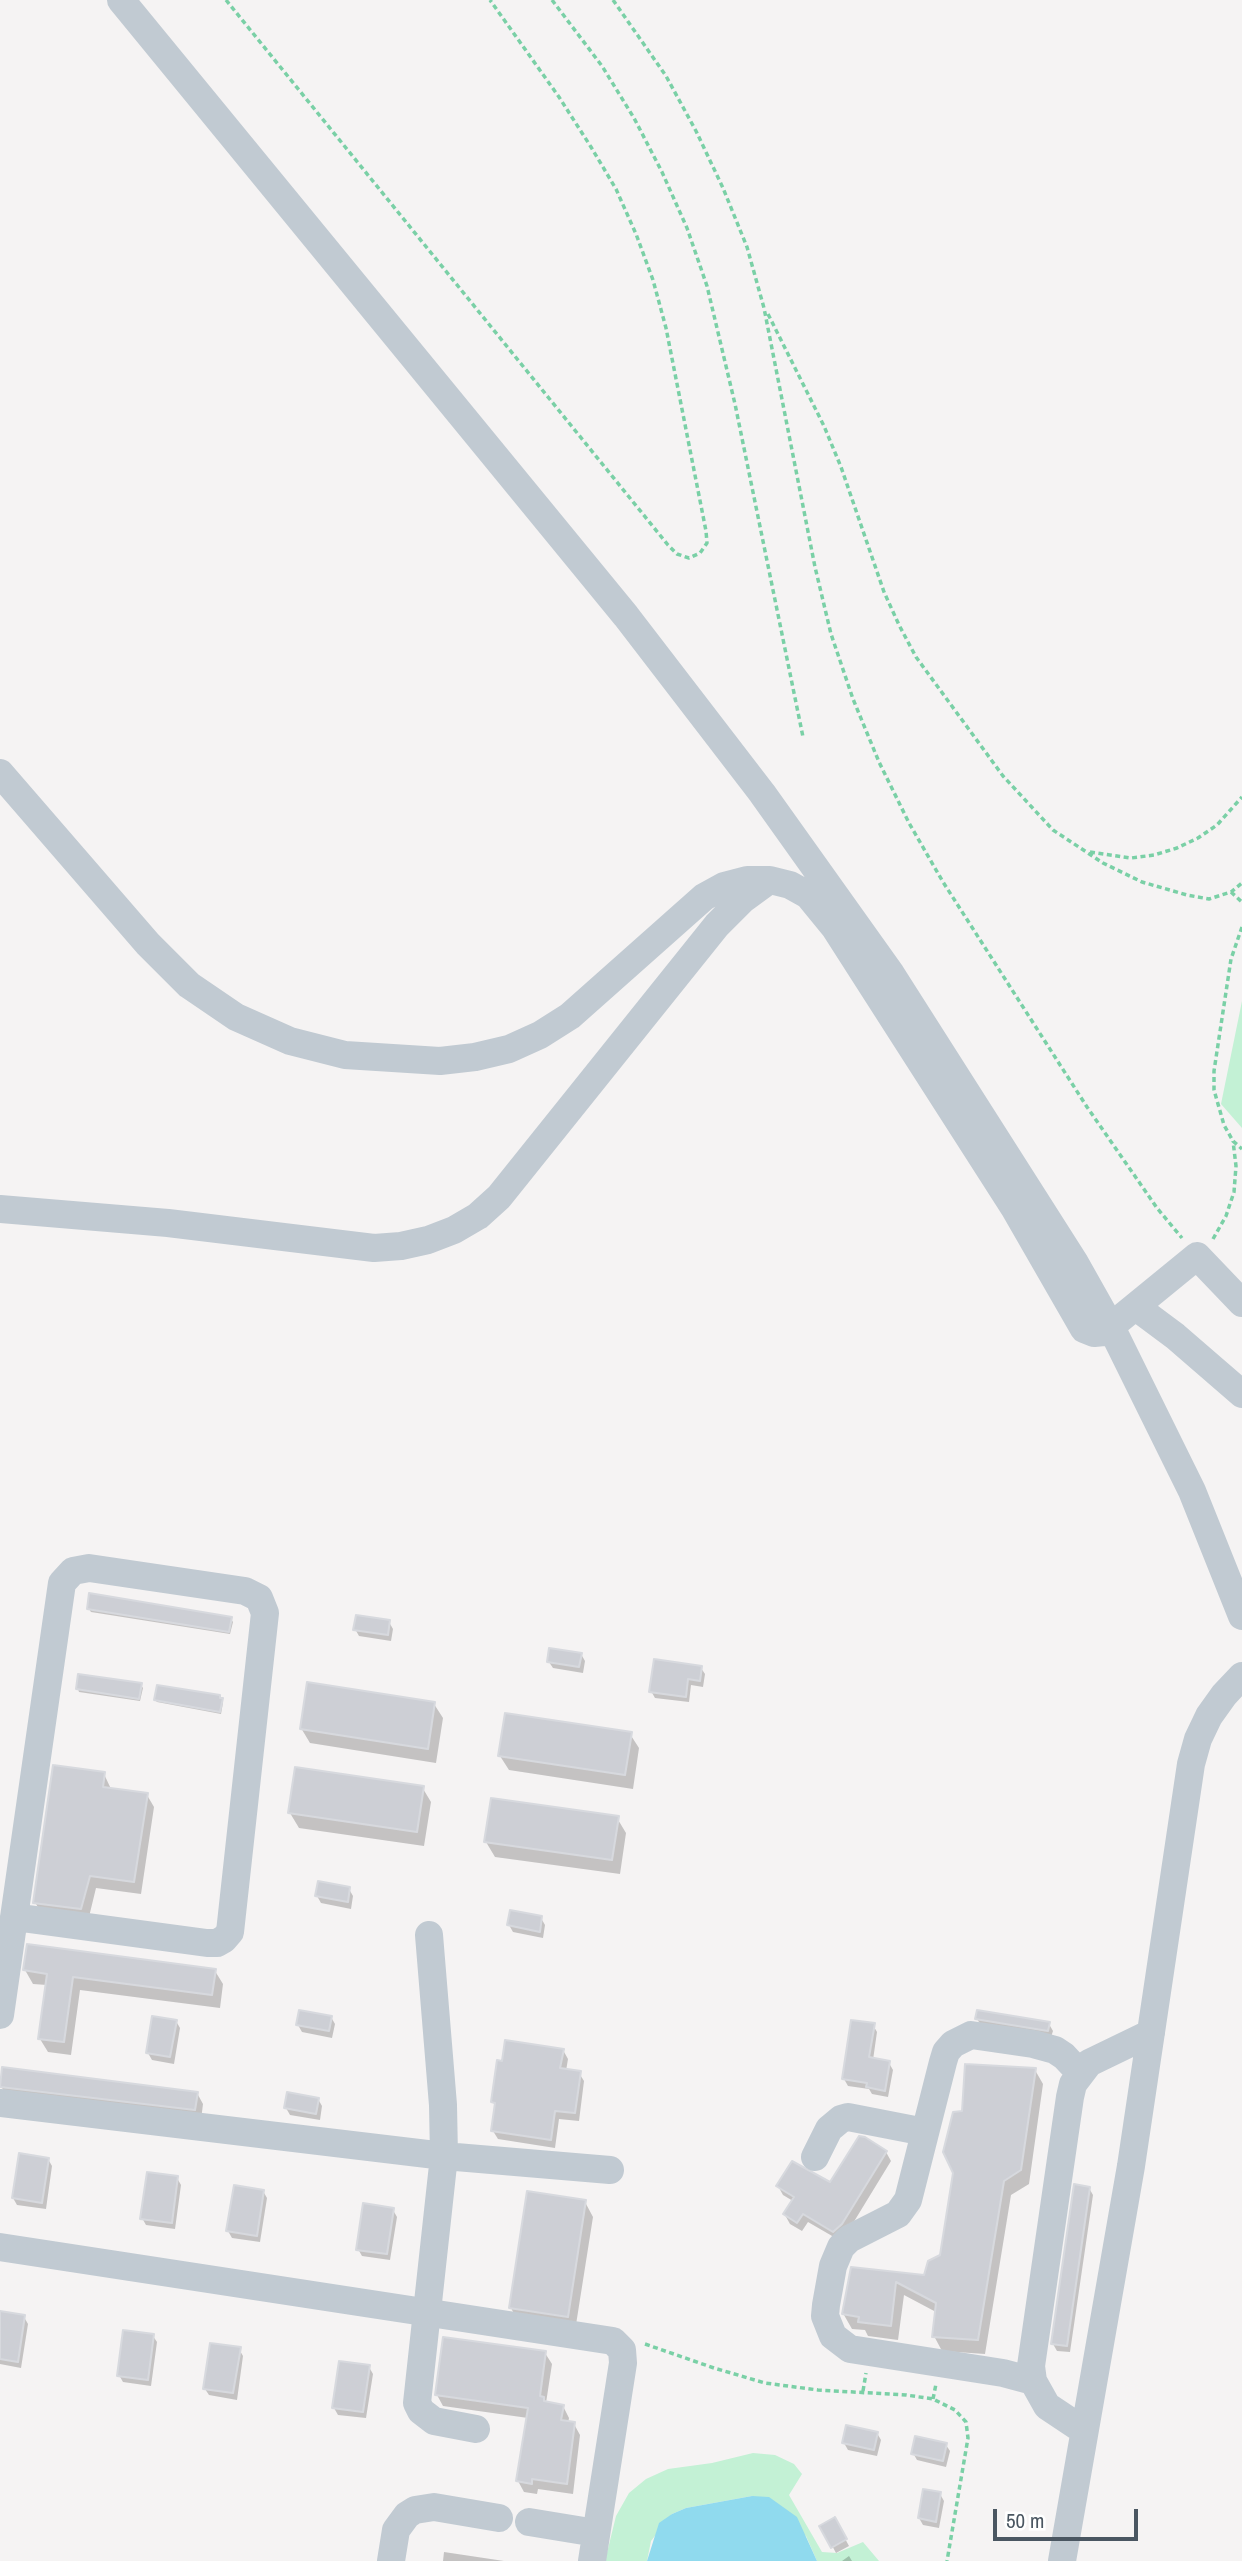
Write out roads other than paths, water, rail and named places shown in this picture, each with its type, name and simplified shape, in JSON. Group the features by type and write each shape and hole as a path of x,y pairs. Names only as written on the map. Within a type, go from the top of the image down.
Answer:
{"lane":[{"path":"121,0 617,605 762,793 891,974 1075,1263 1111,1327 1192,1491 1242,1616"},
{"path":"0,773 148,943 189,985 236,1017 290,1041 345,1055 440,1061 509,1049 540,1035 570,1016 704,897 724,886 747,880 770,880 790,885 808,895 835,928 1015,1209 1084,1329 1094,1333 1104,1332 1197,1256 1242,1303"},
{"path":"0,1209 168,1223 373,1248 401,1247 454,1230 478,1216 499,1197 718,925 742,900 770,880"},
{"path":"1136,1307 1175,1336 1242,1394"},
{"path":"0,2015 14,1917 61,1591 67,1576 73,1571 89,1568 245,1591 259,1598 265,1613 230,1932 225,1939 207,1943 14,1917"},
{"path":"1062,2561 1073,2507 1083,2430 1111,2285 1191,1764 1198,1739 1209,1716 1242,1676"},
{"path":"429,1935 443,2105 444,2156 416,2395 421,2411 434,2421 476,2429"},
{"path":"1083,2430 1047,2406 1033,2381 1032,2352 1068,2110 1073,2084 1080,2073 1101,2056 1151,2033"},
{"path":"1033,2381 1003,2373 850,2349 841,2344 828,2327 826,2305 835,2256 849,2239 891,2219 904,2208 911,2192 946,2052 961,2038 982,2035 1044,2046 1065,2056 1080,2073"},
{"path":"0,2103 444,2156 610,2170"},
{"path":"815,2157 829,2129 848,2117 925,2132"},
{"path":"0,2247 613,2341 622,2350 623,2363 592,2561"},
{"path":"391,2561 396,2530 400,2522 415,2510 434,2507 499,2518"},
{"path":"529,2522 596,2533"}],"water":[{"path":"752,2496 769,2497 797,2517 817,2561 647,2561 659,2523 672,2514 686,2508"}]}
